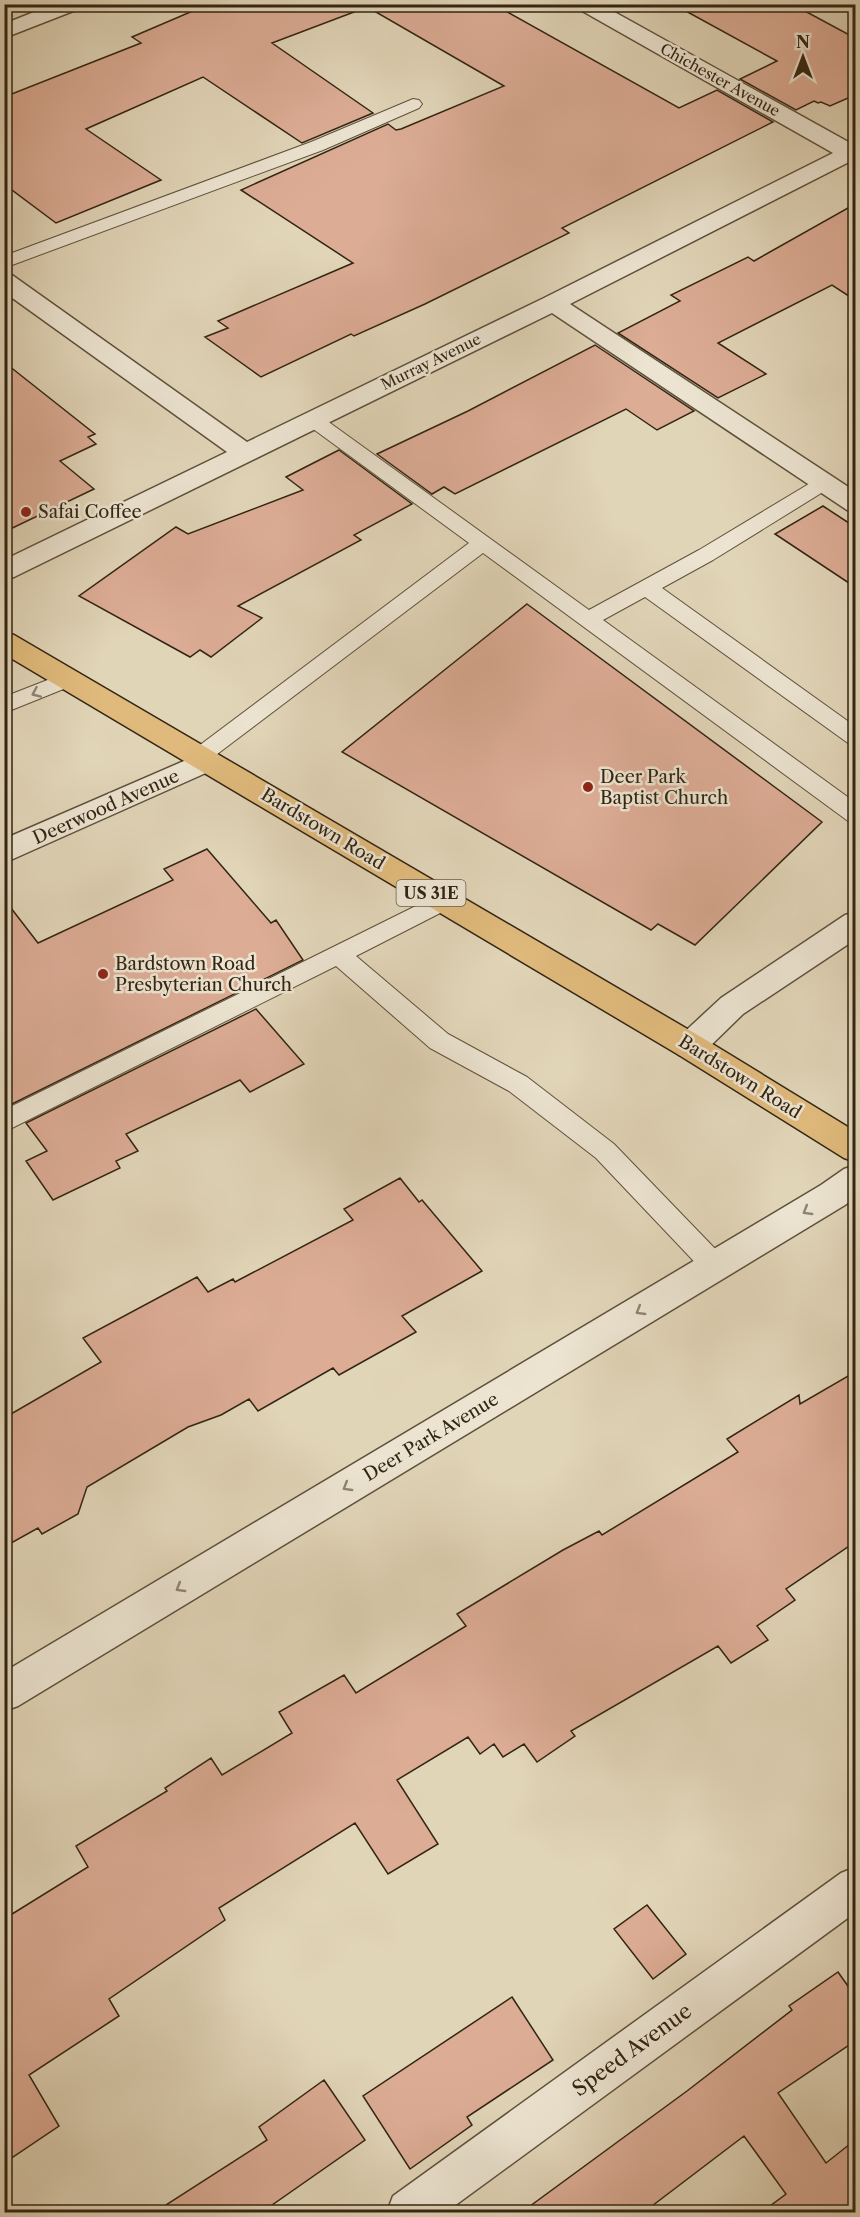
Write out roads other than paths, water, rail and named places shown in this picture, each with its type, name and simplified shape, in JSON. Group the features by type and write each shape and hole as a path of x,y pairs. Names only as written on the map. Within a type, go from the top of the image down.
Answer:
{"main road":[{"name":"Bardstown Road","path":"4,641 690,1046 855,1149"}],"street":[{"path":"4,32 74,4"},
{"name":"Chichester Avenue","path":"595,6 854,153"},
{"name":"Murray Avenue","path":"4,572 854,153"},
{"path":"4,280 245,453"},
{"path":"553,303 855,504"},
{"name":"Deerwood Avenue","path":"4,852 203,759"},
{"path":"690,1046 732,1006 855,923"},
{"name":"Deer Park Avenue","path":"4,1693 833,1195 855,1178"},
{"name":"Speed Avenue","path":"408,2212 855,1887"}],"lane":[{"path":"4,263 307,149 413,104"},
{"path":"312,419 855,815"},
{"path":"589,619 706,555 824,483"},
{"path":"203,759 483,543"},
{"path":"646,588 855,738"},
{"path":"4,706 68,679"},
{"path":"4,1122 444,901"},
{"path":"338,954 439,1041 518,1084 605,1151 715,1266"}],"place":[{"name":"Safai Coffee","path":"26,512"},
{"name":"Deer Park Baptist Church","path":"588,787"},
{"name":"Bardstown Road Presbyterian Church","path":"103,974"}]}
